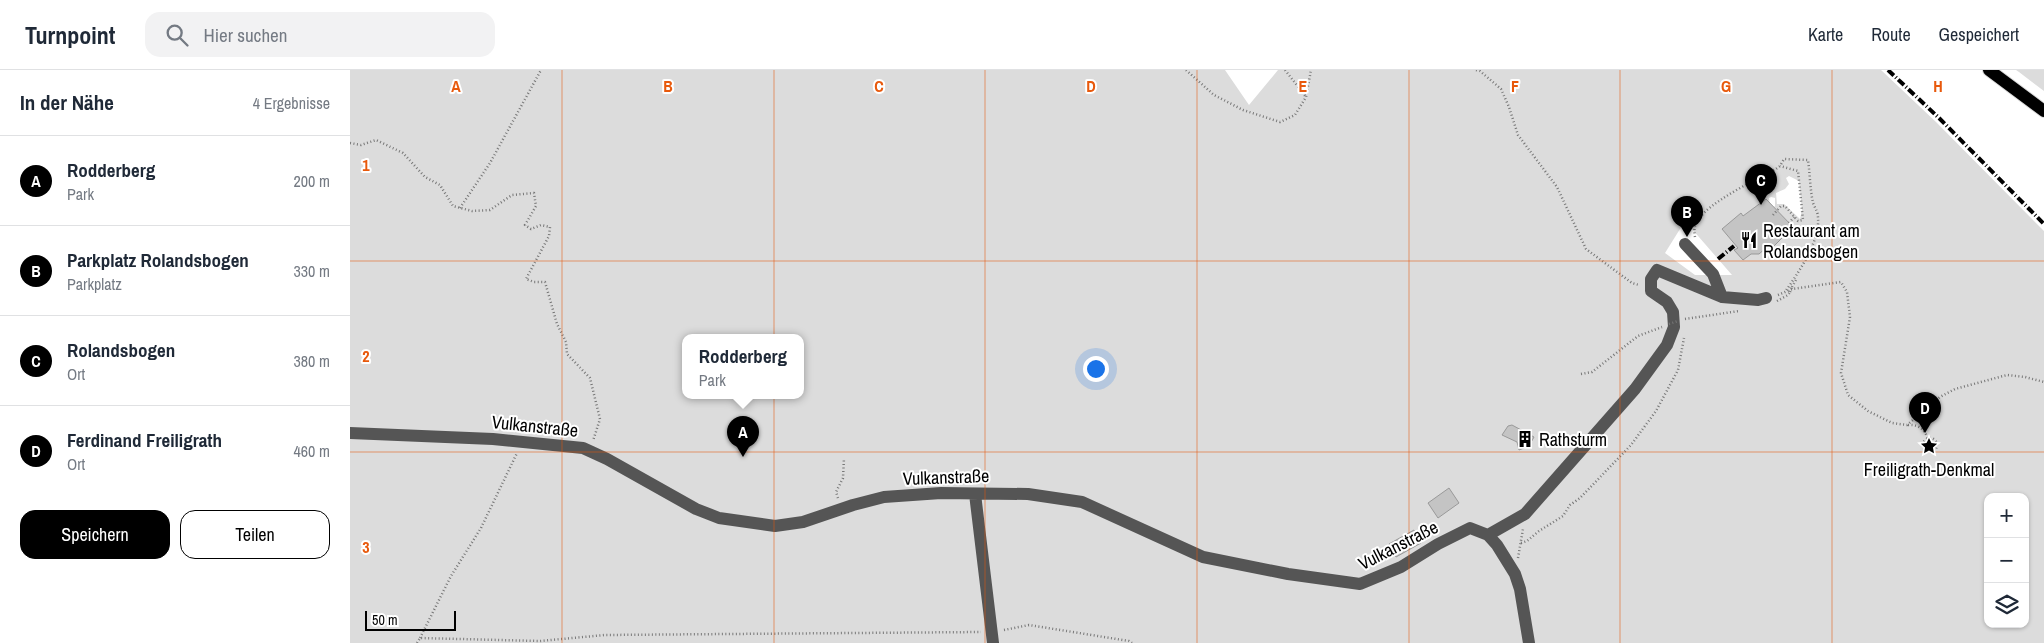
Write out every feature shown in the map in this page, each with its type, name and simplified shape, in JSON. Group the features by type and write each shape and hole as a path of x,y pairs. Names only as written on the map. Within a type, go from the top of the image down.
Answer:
{"main road":[{"path":"1993,72 2044,111"}],"lane":[{"path":"1690,242 1713,274 1722,297"},
{"path":"1530,643 1520,589 1515,574 1497,545 1488,535 1525,514 1635,389 1667,345 1674,327 1673,312 1667,302 1651,291 1650,279 1657,270 1722,297 1758,300 1766,298"},
{"name":"Vulkanstraße","path":"350,433 517,441 583,448 696,509 719,518 775,526 803,522 884,497 941,493 1028,494 1082,502 1203,557 1288,574 1360,584 1402,567 1438,544 1470,528 1488,535"},
{"path":"975,494 992,637"}],"path":[{"path":"460,208 490,163 541,70"},
{"path":"1186,70 1214,94 1243,110 1280,122 1295,115 1306,97 1311,70"},
{"path":"1285,70 1306,97"},
{"path":"1476,70 1501,89 1518,135 1557,187 1586,249 1632,284 1651,287"},
{"path":"350,143 361,145 376,140 403,153 424,176 440,185 453,206 460,208 472,211 490,210 512,195 534,192 536,206 525,225 531,229 541,225 550,227 549,236 526,279 534,282 545,282 556,324 566,342 567,354 590,378 600,419 591,451"},
{"path":"1690,242 1696,223 1704,212 1780,166 1784,159 1808,160 1813,203 1818,219 1812,245 1788,295"},
{"path":"1773,215 1781,206 1785,206 1798,221 1802,220 1798,171 1780,166"},
{"path":"1789,223 1795,216"},
{"path":"1804,265 1784,293 1792,289 1832,282 1841,282 1845,286 1850,317 1841,373 1848,395 1868,411 1892,423 1914,425 1922,429 1928,438 1929,444"},
{"path":"1683,312 1684,319"},
{"path":"1581,374 1592,372 1638,336 1678,321"},
{"path":"1521,543 1564,516 1570,505 1580,498 1631,445 1656,411 1678,370 1684,334"},
{"path":"1907,425 1940,397 1955,389 2007,376 2024,377 2044,382"},
{"path":"1928,438 1935,439 1938,442 1938,447 1933,452 1922,449 1923,441 1928,438"},
{"path":"417,643 451,576 481,528 499,492 518,450 517,441"},
{"path":"841,509 836,492 843,478 844,458"},
{"path":"420,638 540,642 605,635 992,637 1030,625 1128,640 1132,643"},
{"path":"560,639 566,643"}],"shaded area":[{"path":"350,70 1225,70 1249,105 1278,70 1881,70 1936,122 2044,231 2044,643 350,643","holes":["1789,176 1799,181 1802,210 1800,219 1784,204 1777,204 1776,193 1785,189 1789,184 1786,178","1769,198 1775,198 1775,206 1758,221 1770,205","1685,221 1732,275 1695,275 1665,253","1793,227 1773,247 1758,233"]},
{"path":"2016,70 2044,70 2044,91 2019,72"}],"building":[{"path":"1766,199 1793,227 1769,251 1766,248 1759,254 1751,254 1743,260 1734,250 1738,248 1722,229 1741,213 1743,216"},
{"path":"1512,425 1534,437 1529,446 1519,450 1517,442 1502,435 1508,426"},
{"path":"1449,488 1459,503 1438,518 1428,503"},
{"path":"1414,530 1421,543 1396,557 1389,544"}],"railway":[{"path":"1888,70 1939,118 2044,224"},
{"path":"1718,259 1734,246"}],"place":[{"name":"Rolandsbogen","path":"1761,205"},
{"name":"Parkplatz Rolandsbogen","path":"1687,237"},
{"name":"Restaurant am Rolandsbogen","path":"1749,240"},
{"name":"Ferdinand Freiligrath","path":"1925,433"},
{"name":"Rathsturm","path":"1525,439"},
{"name":"Freiligrath-Denkmal","path":"1929,446"},
{"name":"Rodderberg","path":"743,457"}]}
